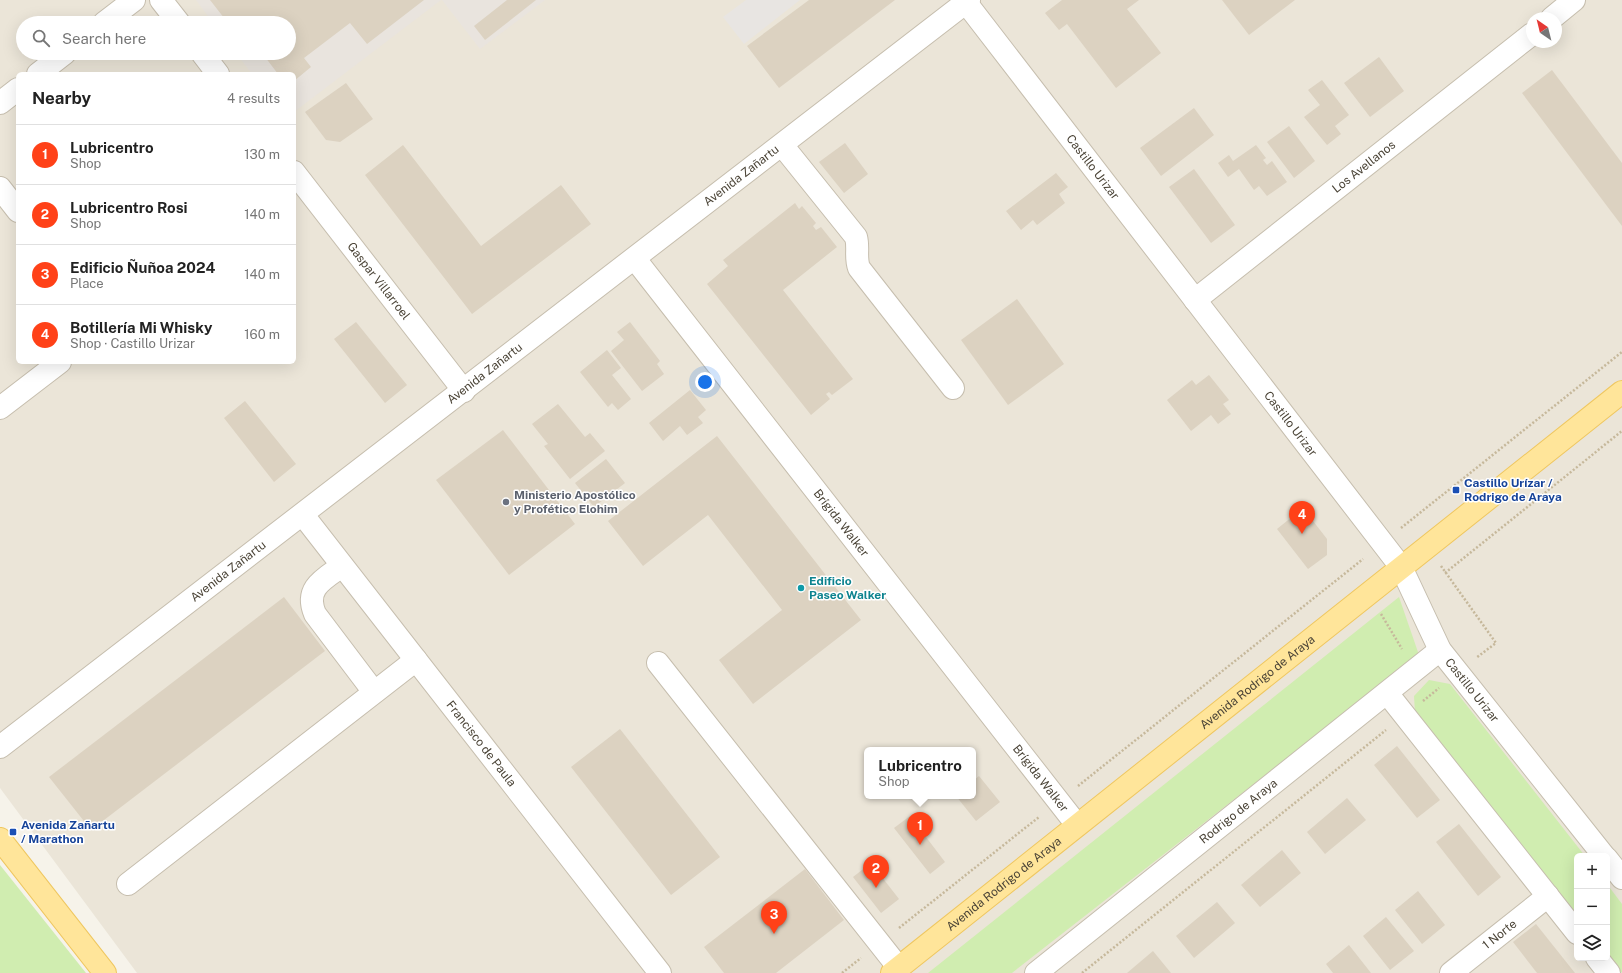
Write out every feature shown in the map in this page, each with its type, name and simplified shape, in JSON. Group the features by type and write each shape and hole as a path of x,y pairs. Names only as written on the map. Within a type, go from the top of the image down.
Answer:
{"main road":[{"name":"Avenida Rodrigo de Araya","path":"896,971 1368,593 1622,392"},
{"path":"0,839 105,973"}],"street":[{"path":"113,16 134,0"},
{"path":"161,0 174,16"},
{"path":"1559,12 1574,0"},
{"name":"Avenida Zañartu","path":"0,747 635,259 966,1"},
{"name":"Castillo Urizar","path":"966,1 1401,567 1440,650 1602,853"},
{"name":"Los Avellanos","path":"1195,300 1526,39"},
{"path":"41,72 56,60"},
{"path":"207,60 216,72"},
{"path":"0,103 16,91"},
{"path":"782,145 856,237 858,249 856,262 859,268 953,388"},
{"name":"Gaspar Villarroel","path":"296,175 464,391"},
{"path":"0,188 16,208"},
{"name":"Brígida Walker","path":"635,259 1077,826"},
{"path":"0,408 57,364"},
{"name":"Francisco de Paula","path":"303,515 660,973"},
{"path":"342,566 317,585 311,599 312,606 315,614 374,692"},
{"name":"Rodrigo de Araya","path":"1036,973 1440,650"},
{"path":"128,884 416,660"},
{"path":"658,663 879,944 896,971"},
{"path":"1387,693 1574,929"},
{"path":"1610,863 1622,878"},
{"name":"1 Norte","path":"1451,973 1548,896"},
{"path":"1599,961 1609,973"}],"path":[{"path":"842,973 1622,352"},
{"path":"1445,573 1622,431"},
{"path":"1082,973 1496,643 1445,573 1429,545 1411,521"},
{"path":"1352,567 1415,670 1433,693"}],"shaded area":[{"path":"0,0 1622,0 1622,973 137,973 0,788"},
{"path":"196,0 441,0 296,110 296,72 250,72 241,60 296,60 296,16 208,16"},
{"path":"442,0 545,0 480,49"},
{"path":"746,0 800,0 744,44 723,17"}],"green space":[{"path":"1399,597 1419,655 1012,973 928,973"},
{"path":"1429,680 1450,684 1583,853 1574,853 1574,913 1415,713 1414,696"},
{"path":"0,865 86,973 0,973"},
{"path":"1610,888 1622,904 1622,973 1610,958"}],"building":[{"path":"210,0 424,0 367,44 350,23 304,58 311,67 296,79 296,72 276,72 267,60 296,60 296,16 223,16"},
{"path":"507,0 536,0 485,40 474,26"},
{"path":"809,0 895,0 779,88 747,46"},
{"path":"1062,0 1139,0 1127,9 1161,53 1116,88 1067,24 1059,30 1045,13"},
{"path":"1222,0 1295,0 1249,35"},
{"path":"1379,57 1404,91 1370,117 1344,83"},
{"path":"1552,70 1622,163 1622,226 1522,93"},
{"path":"1322,80 1349,115 1335,126 1341,134 1327,145 1304,117 1320,105 1308,90"},
{"path":"346,83 373,119 340,142 326,140 305,112"},
{"path":"1194,108 1214,135 1161,176 1140,148"},
{"path":"1289,126 1315,161 1294,178 1267,142"},
{"path":"845,143 868,174 844,193 819,162"},
{"path":"403,145 481,246 561,185 591,224 472,314 365,175"},
{"path":"1256,145 1266,158 1263,160 1267,165 1272,161 1287,182 1267,196 1259,186 1254,190 1239,169 1228,177 1218,163 1229,155 1233,161"},
{"path":"1194,169 1235,225 1211,243 1169,187"},
{"path":"1056,173 1068,187 1059,194 1065,203 1037,225 1033,220 1021,230 1006,211"},
{"path":"795,203 799,209 802,206 816,223 813,226 816,230 821,227 837,247 783,290 853,379 832,395 829,392 826,394 830,399 811,415 707,284 728,266 723,260"},
{"path":"1017,299 1064,364 1008,405 961,340"},
{"path":"356,322 407,385 385,403 334,339"},
{"path":"630,322 660,361 657,364 664,374 642,391 611,351 624,340 617,332"},
{"path":"607,350 621,368 612,375 631,399 618,410 612,403 608,407 580,372"},
{"path":"1209,375 1229,400 1223,404 1231,414 1218,424 1211,415 1191,431 1167,400 1192,380 1196,385"},
{"path":"690,390 706,410 698,417 703,423 687,435 680,426 663,441 649,423"},
{"path":"245,401 296,464 274,482 224,418"},
{"path":"558,404 585,437 590,433 605,451 570,479 544,446 548,444 532,424"},
{"name":"Ministerio Apostólico y Profético Elohim","path":"503,430 575,524 509,575 436,480"},
{"name":"Edificio Paseo Walker","path":"717,436 861,620 753,704 719,660 782,610 708,515 643,566 608,521"},
{"path":"606,459 625,483 594,507 575,483"},
{"path":"1303,508 1327,539 1327,555 1308,569 1277,529"},
{"path":"284,597 325,651 91,830 49,777"},
{"path":"620,729 720,857 671,895 571,767"},
{"path":"1397,746 1440,800 1417,818 1374,765"},
{"path":"979,776 1000,802 976,821 958,799 976,799 976,778"},
{"path":"1347,798 1366,820 1325,854 1307,832"},
{"path":"910,816 945,862 930,874 894,828"},
{"path":"1459,824 1501,877 1478,896 1436,842"},
{"path":"1282,850 1301,873 1260,907 1241,885"},
{"path":"871,863 899,899 881,913 853,877"},
{"path":"805,869 844,920 776,973 724,973 704,947"},
{"path":"1418,891 1445,925 1422,944 1395,910"},
{"path":"1217,902 1235,923 1194,958 1176,936"},
{"path":"1386,917 1414,951 1390,970 1363,936"},
{"path":"1536,924 1575,973 1537,973 1513,942"},
{"path":"1349,945 1371,973 1333,973 1326,964"},
{"path":"1153,951 1171,973 1127,973"}],"place":[{"name":"Castillo Urízar / Rodrigo de Araya","path":"1456,490"},
{"name":"Ministerio Apostólico y Profético Elohim","path":"506,502"},
{"name":"Botillería Mi Whisky","path":"1302,534"},
{"name":"Edificio Paseo Walker","path":"801,588"},
{"name":"Avenida Zañartu / Marathon","path":"13,832"},
{"name":"Lubricentro","path":"920,845"},
{"name":"Lubricentro Rosi","path":"876,888"},
{"name":"Edificio Ñuñoa 2024","path":"774,934"}]}
